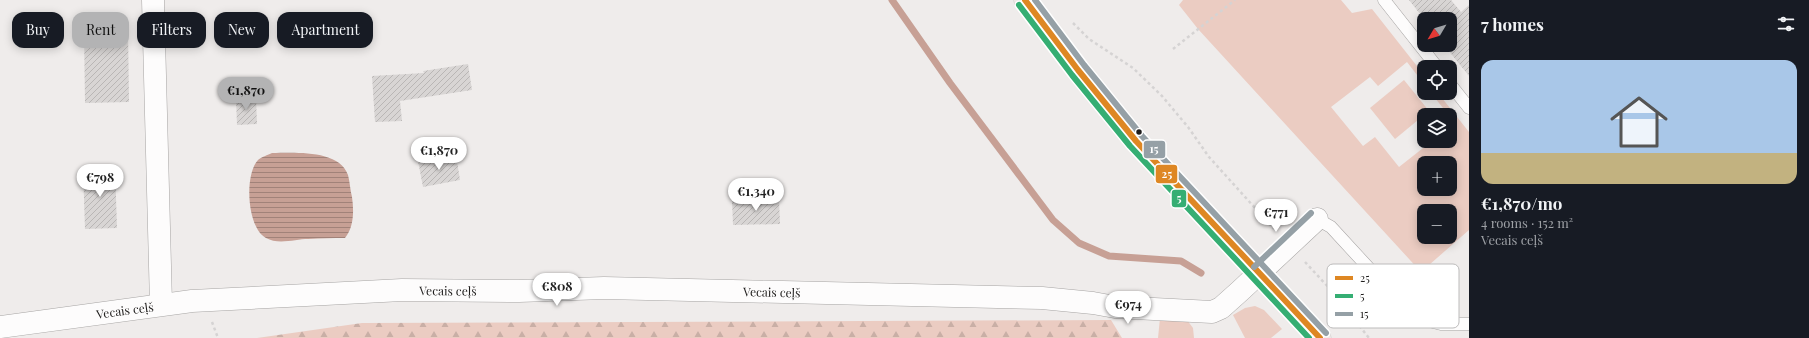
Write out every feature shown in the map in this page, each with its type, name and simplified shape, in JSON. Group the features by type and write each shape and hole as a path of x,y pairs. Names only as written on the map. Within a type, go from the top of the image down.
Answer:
{"main road":[{"path":"1025,0 1078,70 1136,141 1320,338"}],"street":[{"path":"153,0 161,304"},
{"name":"Vecais ceļš","path":"0,327 161,304 202,300 402,290 604,288 1042,298 1093,303 1115,307 1212,312 1221,308 1317,219"}],"lane":[{"path":"1384,0 1431,60"},
{"path":"1457,93 1469,108"},
{"name":"Vecais ceļš","path":"1317,219 1331,226 1366,264"}],"path":[{"path":"1173,49 1235,0"},
{"path":"1070,20 1089,39 1133,68 1162,96 1188,127 1209,158 1327,286"},
{"path":"1361,328 1369,338"}],"green space":[{"path":"1183,0 1341,0 1352,13 1372,9 1417,66 1417,75 1407,62 1378,86 1370,77 1331,107 1363,146 1375,137 1399,167 1423,148 1457,148 1457,117 1469,132 1469,230 1457,240 1457,204 1417,204 1417,244 1453,244 1430,264 1414,264 1198,29 1179,5"},
{"path":"1404,80 1417,96 1417,100 1420,100 1427,108 1417,108 1417,121 1395,139 1370,108"},
{"path":"1437,100 1444,100 1450,108 1443,108"},
{"path":"1255,306 1264,310 1282,329 1271,338 1245,338 1233,315 1245,308"},
{"path":"1160,318 1187,320 1193,328 1194,338 1158,338"},
{"path":"1111,320 1122,338 257,338 362,323"}],"shaded area":[{"path":"272,153 314,154 335,161 343,167 349,178 353,208 352,224 345,238 276,241 266,238 260,232 251,213 249,189 254,167 258,160"}],"building":[{"path":"1409,0 1451,0 1461,12 1469,5 1469,76 1450,52 1457,52 1457,12 1418,12"},
{"path":"84,48 128,48 129,102 85,103"},
{"path":"468,64 472,90 400,101 402,121 375,122 372,76 424,73 423,71"},
{"path":"236,98 256,98 257,124 237,125"},
{"path":"456,155 460,180 423,187 418,161"},
{"path":"115,167 117,228 85,229 83,168"},
{"path":"779,199 780,224 733,225 732,200"}],"waterway":[{"path":"892,0 950,83 1053,220 1079,243 1109,256 1181,261 1201,273"}],"transit line":[{"name":"25","path":"1025,0 1078,70 1136,141 1320,338"},
{"name":"15","path":"1035,0 1084,65 1142,136 1326,333"},
{"name":"5","path":"1019,5 1072,75 1130,146 1309,338"},
{"name":"15","path":"1254,267 1311,213"}]}
